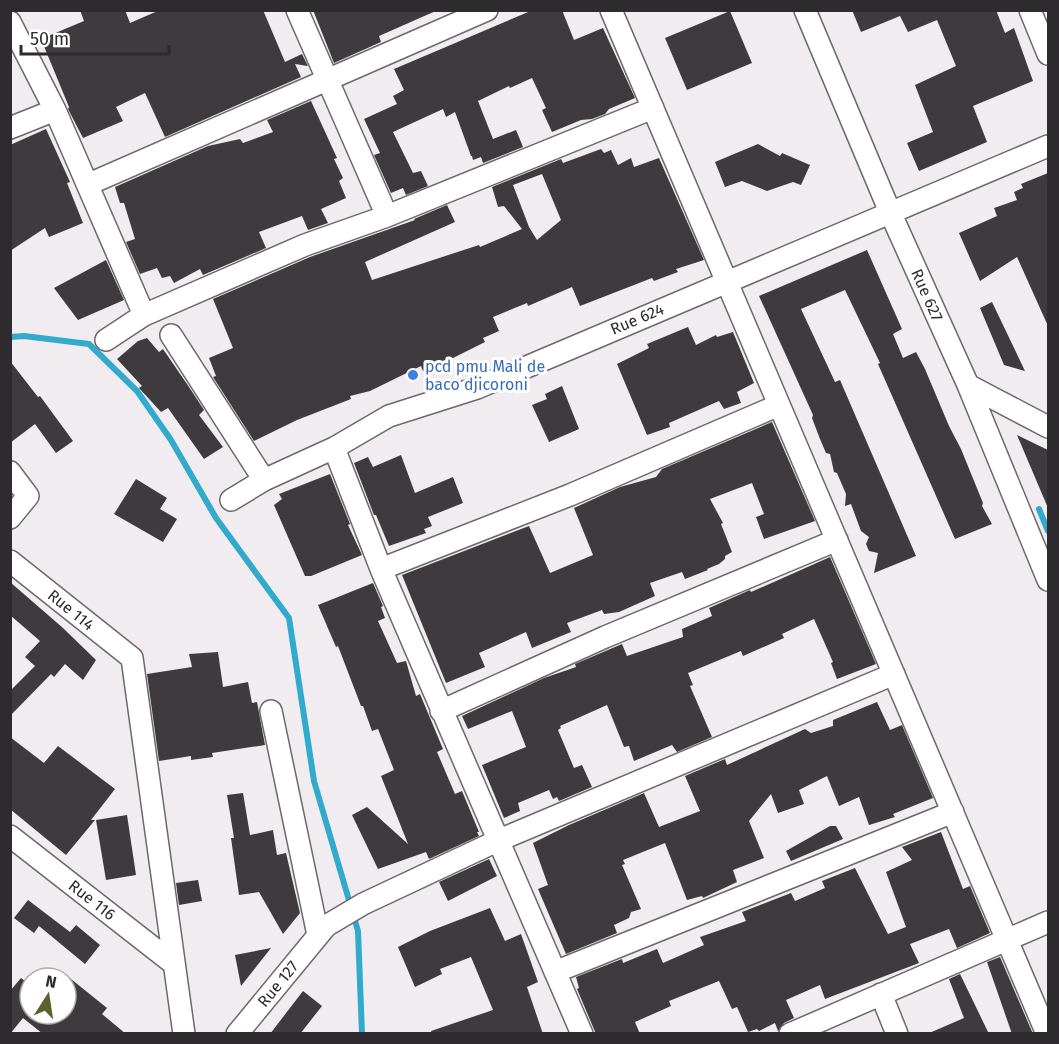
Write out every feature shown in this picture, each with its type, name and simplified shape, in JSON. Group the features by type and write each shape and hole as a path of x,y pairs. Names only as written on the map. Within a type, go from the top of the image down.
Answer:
{"street":[{"path":"297,10 387,216"},
{"path":"89,184 487,10"},
{"path":"611,10 1047,1034"},
{"name":"Rue 627","path":"805,10 890,212 968,385 1048,580"},
{"path":"1030,10 1048,54"},
{"path":"10,22 55,110 89,184 144,315"},
{"path":"106,340 144,315 304,245 387,216 653,108"},
{"path":"10,128 55,110"},
{"name":"Rue 624","path":"231,500 264,480 334,448 389,416 477,388 1048,146"},
{"path":"171,335 264,480"},
{"path":"968,385 1048,428"},
{"path":"381,569 570,495 779,405"},
{"path":"334,448 381,569 441,711 582,1034"},
{"path":"10,472 28,495 10,518"},
{"path":"441,711 605,637 837,540"},
{"name":"Rue 114","path":"10,561 132,658 174,964"},
{"path":"271,711 326,927 363,904 497,841 894,674"},
{"path":"555,972 953,812"},
{"name":"Rue 116","path":"10,836 174,964"},
{"path":"790,1034 1048,922"},
{"name":"Rue 127","path":"237,1034 326,927"},
{"path":"174,964 184,1034"},
{"path":"881,994 897,1034"}],"building":[{"path":"80,10 125,10 130,23 160,10 263,10 285,62 302,54 308,66 295,64 301,77 165,137 145,93 116,107 123,121 83,138 68,109 41,39 84,21"},
{"path":"313,10 438,10 379,36 381,42 334,63"},
{"path":"533,10 562,10 574,40 603,28 635,98 609,109 605,114 581,120 552,132 542,110 546,108 532,78 510,88 509,86 478,101 493,139 516,130 523,147 483,163 481,157 473,160 455,112 446,117 443,109 393,132 413,173 421,171 428,186 406,195 403,188 391,193 374,155 380,153 364,119 397,104 393,96 404,90 394,69"},
{"path":"852,10 996,10 1005,33 1014,28 1033,81 973,106 987,142 919,171 907,143 933,132 915,85 956,66 937,20 908,32 900,16 861,32"},
{"path":"730,11 752,63 687,90 665,38"},
{"path":"311,101 337,158 334,159 343,178 339,181 346,198 321,209 328,223 308,230 302,216 259,232 266,248 203,275 200,269 174,283 170,276 162,278 157,268 140,274 126,242 135,239 124,203 120,203 115,187 208,146 240,139 243,143 273,132 267,120"},
{"path":"46,129 70,182 67,183 83,223 49,237 45,228 10,251 10,145"},
{"path":"758,144 780,156 782,153 810,165 801,185 793,182 767,191 742,181 725,187 715,162"},
{"path":"601,149 604,153 611,150 618,165 631,158 634,167 659,158 704,260 676,269 678,272 654,281 652,278 580,306 572,287 528,306 527,303 493,317 499,331 483,338 485,342 423,371 421,366 370,391 350,396 351,399 297,420 254,441 213,377 216,376 209,358 233,348 213,299 310,257 415,220 447,205 455,222 365,262 372,280 479,245 480,247 522,229 504,206 498,207 492,187 561,159 563,163","holes":["542,174 561,220 537,240 529,227 513,185"]},
{"path":"1048,173 1048,326 1017,257 980,281 959,233 997,216 994,208 1017,200 1014,192 1023,188 1021,184"},
{"path":"867,250 902,329 893,334 903,358 916,352 961,449 983,503 982,506 992,524 955,539 878,364 880,363 845,290 801,309 835,382 840,380 916,556 874,573 878,553 869,551 866,544 869,537 861,531 851,504 845,506 846,494 837,473 834,472 830,454 826,453 812,418 813,415 759,296"},
{"path":"106,260 124,300 78,320 54,288"},
{"path":"992,302 1025,371 1004,365 980,308"},
{"path":"688,327 696,345 716,335 717,337 733,332 754,383 737,392 741,403 724,409 719,401 669,423 670,427 647,435 617,364 649,348 647,344"},
{"path":"147,338 159,352 163,349 204,410 199,415 223,447 204,459 168,408 161,412 139,388 142,386 117,359 138,341"},
{"path":"10,361 38,397 40,396 73,441 56,453 35,424 10,443"},
{"path":"562,386 579,429 549,442 532,405 547,399 545,394"},
{"path":"772,422 815,521 764,539 756,517 764,514 752,483 710,499 723,523 721,524 732,552 725,556 719,564 685,579 682,572 650,583 655,596 619,612 604,614 602,610 567,623 571,632 532,648 526,632 479,653 485,667 446,683 402,575 529,526 550,573 593,555 574,508 620,487 656,477 662,469"},
{"path":"1017,435 1048,450 1048,508"},
{"path":"401,455 415,493 453,477 463,503 428,517 432,526 424,529 426,533 389,546 354,463 368,457 373,467"},
{"path":"330,474 350,524 348,525 362,555 311,576 305,576 274,505 282,499 279,494"},
{"path":"136,479 167,498 160,509 177,519 163,542 114,514"},
{"path":"830,557 876,664 837,679 831,663 833,662 814,619 782,634 784,638 743,656 741,651 688,673 693,685 690,686 712,737 677,752 672,745 634,761 629,746 624,747 607,705 560,726 558,730 574,768 582,765 592,787 559,801 557,797 553,799 549,790 518,803 520,811 504,818 482,765 526,747 512,711 468,729 462,716 544,678 576,667 575,664 622,644 627,656 683,637 682,629 712,616 709,608"},
{"path":"10,582 96,660 83,680 65,664 54,677 51,674 10,716 10,691 35,666 25,657 40,641 10,615"},
{"path":"373,583 383,606 381,607 385,618 378,621 397,663 406,661 416,696 420,694 443,749 437,752 455,794 462,791 479,832 477,832 479,836 429,859 426,852 378,869 352,815 367,807 408,844 381,776 394,770 378,729 372,731 338,646 336,647 318,605"},
{"path":"218,652 223,687 248,682 252,703 257,702 265,745 212,753 213,757 191,760 191,756 159,761 147,674 192,667 189,654"},
{"path":"877,702 890,730 902,725 933,798 893,814 895,817 869,825 859,797 839,806 827,776 799,790 804,804 778,813 771,794 749,821 764,858 733,870 737,882 703,898 702,896 687,900 665,843 623,860 625,864 622,865 641,909 631,912 629,918 614,925 617,933 566,954 538,889 548,885 533,843 644,793 659,827 700,811 685,776 725,759 727,765 805,729 811,733 833,726 833,720"},
{"path":"10,737 44,763 58,746 115,789 91,820 95,820 66,855 10,809"},
{"path":"243,793 250,835 273,830 277,855 286,853 300,913 283,934 259,892 239,895 231,838 234,838 227,795"},
{"path":"127,815 136,875 106,880 96,820"},
{"path":"830,826 836,826 843,839 791,861 786,851"},
{"path":"941,832 963,889 970,886 990,933 957,948 949,929 910,944 919,963 825,999 820,985 786,1000 794,1018 784,1023 778,1031 775,1023 759,1031 757,1029 748,1032 737,1007 732,1009 719,981 669,1001 671,1006 635,1022 640,1034 596,1034 577,989 579,988 576,977 622,959 623,963 657,949 663,963 704,945 700,937 746,921 742,912 791,893 795,901 825,888 822,881 855,868 888,934 906,927 886,872 912,860 902,847"},
{"path":"489,859 497,876 448,901 439,882"},
{"path":"198,880 202,901 179,905 176,883"},
{"path":"28,900 70,932 76,925 100,945 85,964 39,926 34,933 14,918"},
{"path":"490,908 505,941 521,934 538,982 527,987 543,1034 432,1034 431,1031 493,1010 471,957 440,969 442,974 415,987 398,947 430,931"},
{"path":"271,948 241,986 235,955"},
{"path":"1000,957 1033,1034 1012,1034 987,962"},
{"path":"960,974 989,1034 927,1034 964,1018 949,979"},
{"path":"18,982 18,1024 10,1034 10,991"},
{"path":"78,985 107,1008 102,1014 126,1034 43,1034 33,1026 78,1026"},
{"path":"303,991 322,1006 300,1034 270,1034"}],"waterway":[{"path":"10,337 24,336 89,344 137,391 171,440 216,518 289,618 314,781 358,931 362,1034"},
{"path":"1039,509 1048,531"}],"place":[{"name":"pcd pmu Mali de baco djicoroni","path":"413,375"}]}
